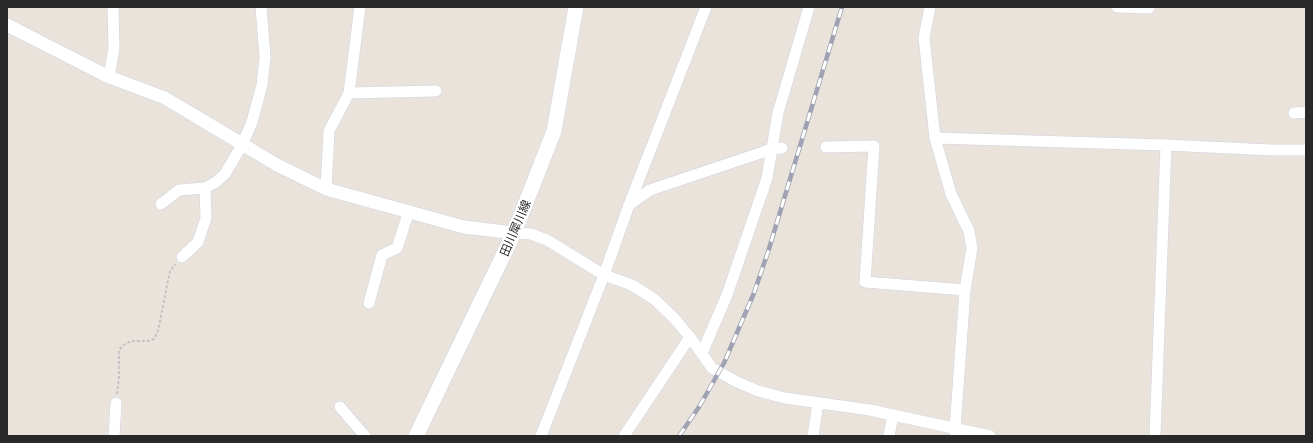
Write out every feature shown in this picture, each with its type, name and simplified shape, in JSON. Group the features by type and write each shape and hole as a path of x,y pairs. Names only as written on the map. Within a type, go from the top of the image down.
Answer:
{"main road":[{"name":"田川犀川線","path":"416,436 514,233 554,131 576,7"}],"street":[{"path":"109,76 114,48 113,7"},
{"path":"161,204 179,190 205,188 216,182 225,174 242,145 252,122 262,85 265,57 261,7"},
{"path":"326,189 329,131 349,93 360,7"},
{"path":"541,436 706,7"},
{"path":"702,354 727,295 777,149 778,113 809,7"},
{"path":"930,7 924,38 935,138 951,194 969,231 972,248 965,290 955,433"},
{"path":"1117,7 1149,8"},
{"path":"7,25 109,76 165,98 277,165 326,189 464,227 531,234 547,240 604,275 632,285 654,299 674,318 690,337 712,368 735,381 758,391 785,398 870,410 955,433 990,436"},
{"path":"349,93 436,91"},
{"path":"1294,113 1306,112"},
{"path":"935,138 1166,144 1271,150 1306,150"},
{"path":"1155,436 1166,144"},
{"path":"826,147 874,146 865,282 965,290"},
{"path":"629,205 650,190 777,149"},
{"path":"182,256 198,242 206,218 205,188"},
{"path":"369,303 382,255 397,248 409,211"},
{"path":"624,436 690,337"},
{"path":"114,436 116,403"},
{"path":"813,436 818,403"},
{"path":"340,407 365,436"},
{"path":"889,436 893,415"}],"path":[{"path":"116,403 119,377 119,352 122,346 131,341 148,341 154,339 158,331 170,271 182,256"}],"railway":[{"path":"679,436 699,407 724,363 754,293 768,252 842,7"}]}
